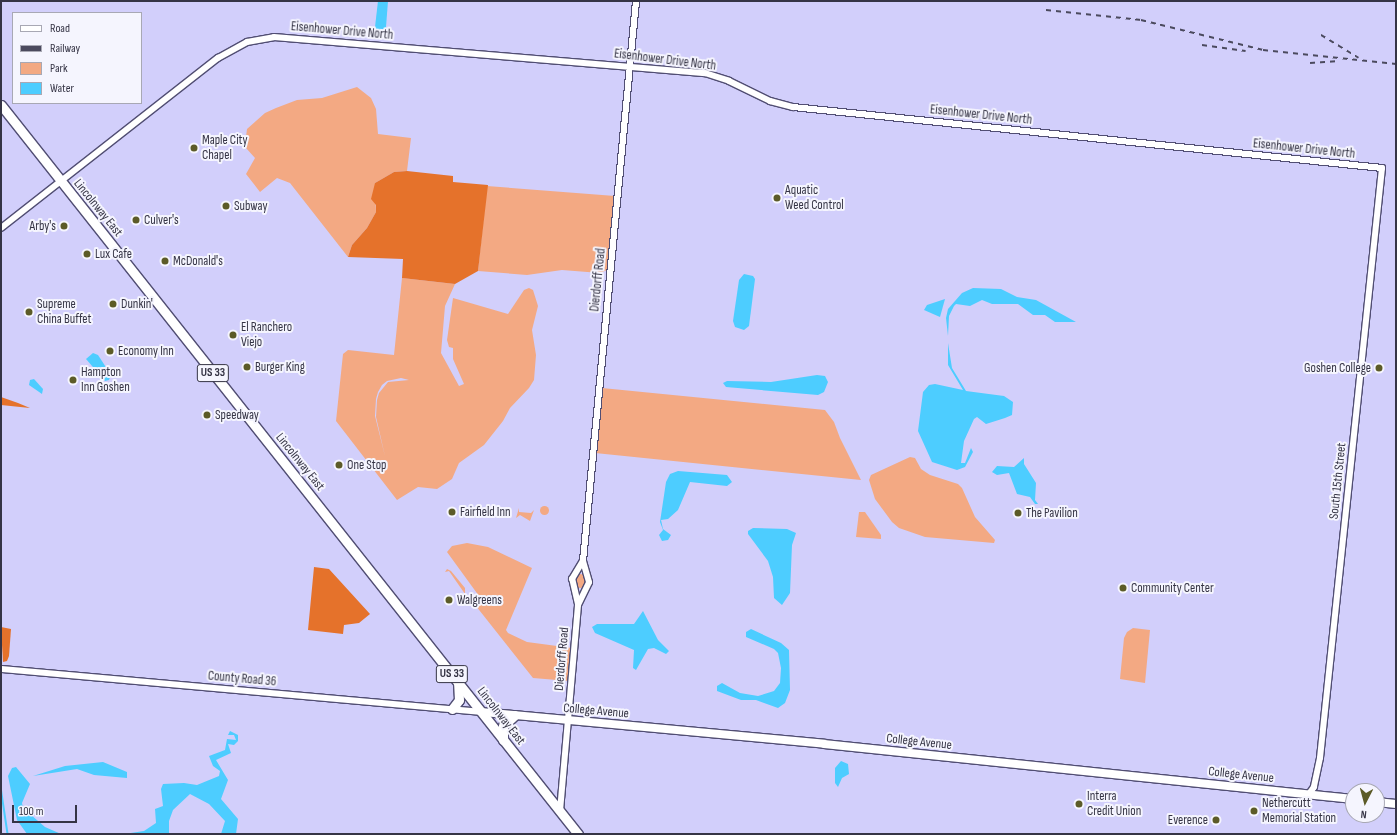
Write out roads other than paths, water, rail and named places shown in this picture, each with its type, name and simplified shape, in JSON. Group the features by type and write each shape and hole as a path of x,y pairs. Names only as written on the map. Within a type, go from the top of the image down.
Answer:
{"highway":[{"name":"Lincolnway East","path":"1,105 578,834"},
{"path":"452,709 459,700 458,682"},
{"path":"503,740 504,726 515,715"}],"main road":[{"name":"College Avenue","path":"482,712 1345,798"},
{"path":"1385,803 1396,804"}],"street":[{"name":"Dierdorff Road","path":"578,606 589,582 586,576 583,561 636,1"},
{"name":"Eisenhower Drive North","path":"1,228 218,58 236,46 258,39 292,37 630,66 714,75 770,100 793,107 1382,168"},
{"name":"South 15th Street","path":"1309,794 1317,776 1320,752 1382,168"},
{"name":"Dierdorff Road","path":"560,811 578,606 572,580 583,561"},
{"path":"576,574 581,573 586,576"},
{"path":"574,587 581,590 586,587"},
{"name":"County Road 36","path":"1,669 482,712"}],"water":[{"path":"378,1 388,1 386,27 383,31 377,30 375,27"},
{"path":"744,274 753,276 755,279 749,326 744,330 735,327 733,321 739,280"},
{"path":"973,288 1001,289 1017,297 1036,300 1076,322 1055,322 1045,315 1033,315 1018,304 992,304 982,300 970,306 956,304 954,306 949,316 948,336 946,318 948,309 962,293"},
{"path":"945,299 940,317 924,310 927,305"},
{"path":"948,343 952,368 966,391 1004,396 1013,402 1012,415 986,424 977,417 974,419 964,441 961,463 965,463 971,448 973,452 965,467 957,470 932,462 918,431 923,392 929,385 935,384 963,390 948,365"},
{"path":"93,353 98,355 111,375 109,380 105,381 86,359"},
{"path":"817,375 825,376 828,382 824,392 818,395 726,387 723,383 727,381 771,382"},
{"path":"34,379 43,389 42,394 29,385 30,380"},
{"path":"1024,458 1024,464 1036,483 1035,500 1038,504 1035,504 1030,497 1017,494 1009,473 997,475 992,472 997,466 1014,467"},
{"path":"678,471 727,475 732,482 727,486 690,482 678,510 668,519 661,520 663,529 671,535 668,540 662,541 659,535 663,530 660,522 666,482 670,474"},
{"path":"753,528 787,529 796,533 792,545 790,593 782,605 774,598 773,577 768,561 748,534 748,531"},
{"path":"643,611 658,640 669,651 666,654 654,648 648,649 636,670 633,668 634,650 595,633 592,627 597,624 634,624"},
{"path":"751,629 781,643 789,650 790,690 785,703 778,708 756,700 741,700 717,691 717,686 722,683 740,693 758,696 774,691 780,683 781,668 778,653 774,649 746,637 746,632"},
{"path":"230,731 238,735 238,741 234,745 228,744 231,753 216,760 228,780 221,799 238,819 236,834 221,834 225,821 209,804 190,794 173,810 169,821 169,834 124,834 144,831 156,823 155,809 163,806 161,789 163,784 184,783 197,785 219,776 220,771 213,766 209,756 225,750 227,739 236,740 234,735 228,735"},
{"path":"841,761 848,764 849,774 842,778 838,787 835,783 835,768"},
{"path":"103,762 127,772 127,778 94,775 77,769 33,776 65,766"},
{"path":"16,767 30,784 22,803 23,808 45,827 61,834 27,834 17,820 8,776 12,768"}],"waterway":[{"path":"1,787 8,834"}],"railway":[{"path":"1046,10 1141,20 1263,50 1396,64"},
{"path":"1321,35 1359,58"},
{"path":"1202,45 1246,51"},
{"path":"1310,63 1336,61"}],"place":[{"name":"Maple City Chapel","path":"194,148"},
{"name":"Aquatic Weed Control","path":"777,198"},
{"name":"Subway","path":"226,206"},
{"name":"Culver's","path":"136,220"},
{"name":"Arby's","path":"64,226"},
{"name":"Lux Cafe","path":"87,254"},
{"name":"McDonald's","path":"165,261"},
{"name":"Dunkin'","path":"113,304"},
{"name":"Supreme China Buffet","path":"29,312"},
{"name":"El Ranchero Viejo","path":"233,335"},
{"name":"Economy Inn","path":"110,351"},
{"name":"Burger King","path":"247,367"},
{"name":"Goshen College","path":"1379,368"},
{"name":"Hampton Inn Goshen","path":"73,380"},
{"name":"Speedway","path":"207,415"},
{"name":"One Stop","path":"339,465"},
{"name":"Fairfield Inn","path":"452,512"},
{"name":"The Pavilion","path":"1018,513"},
{"name":"Community Center","path":"1123,588"},
{"name":"Walgreens","path":"449,600"},
{"name":"Interra Credit Union","path":"1079,804"},
{"name":"Nethercutt Memorial Station","path":"1254,811"},
{"name":"Everence","path":"1216,820"}]}
